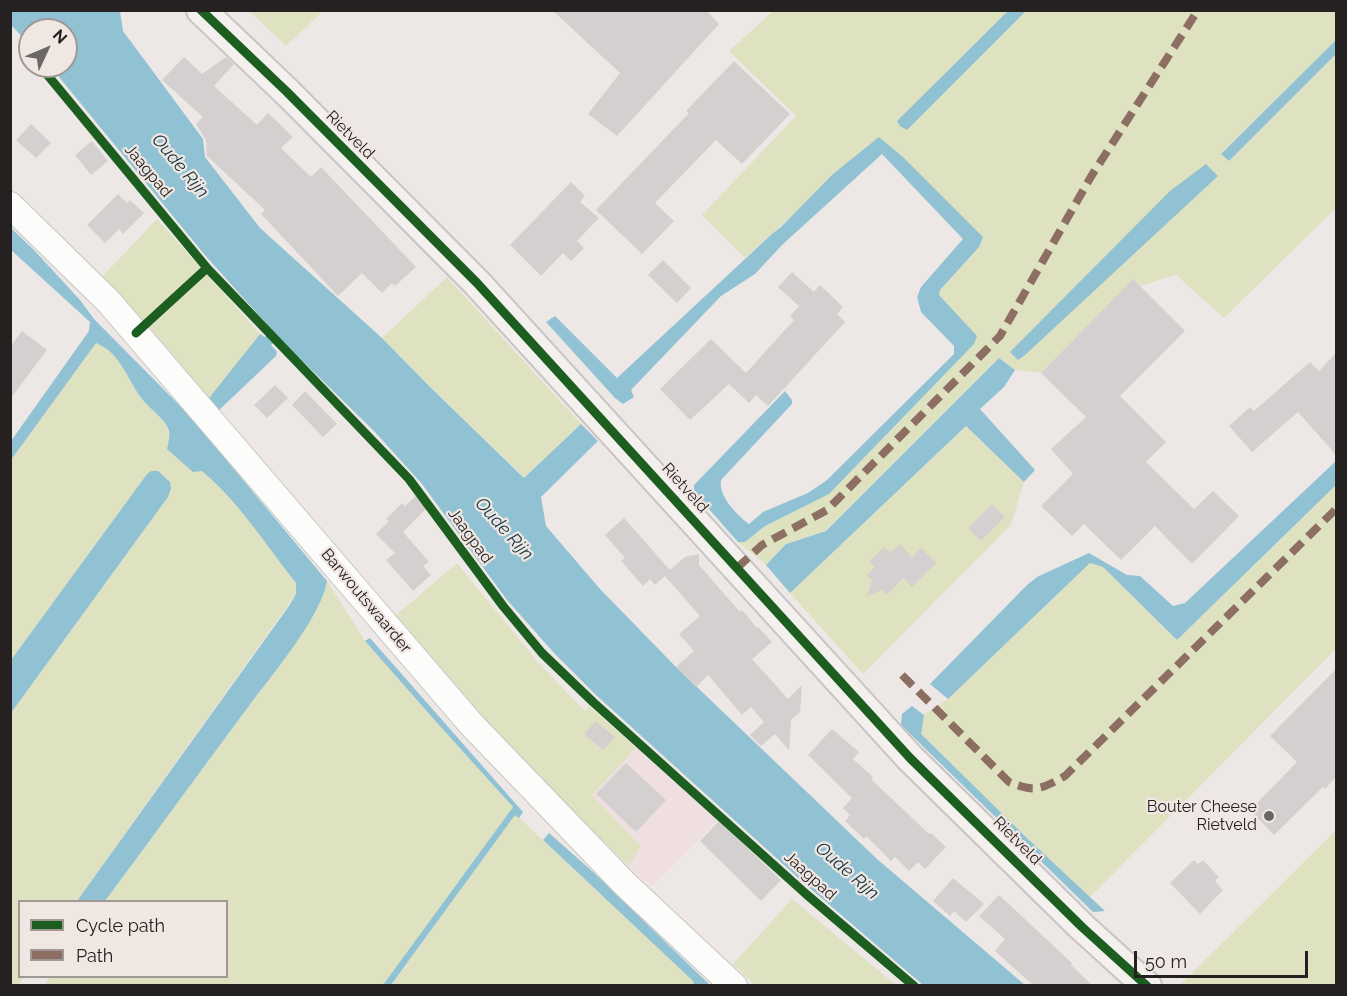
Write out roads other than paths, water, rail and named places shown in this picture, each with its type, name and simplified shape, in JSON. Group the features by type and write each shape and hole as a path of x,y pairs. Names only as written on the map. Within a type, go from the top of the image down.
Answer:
{"main road":[{"name":"Rietveld","path":"201,10 287,92 477,283 910,758 1082,927 1147,986"}],"street":[{"name":"Barwoutswaarder","path":"10,205 109,302 471,724 625,884 734,986"}],"water":[{"path":"1009,10 1026,11 907,130 900,126 897,121"},
{"name":"Oude Rijn","path":"11,11 120,11 123,31 203,139 205,157 260,228 382,338 524,478 581,424 598,441 541,497 546,526 600,589 676,667 877,859 1025,985 923,985 804,883 596,695 554,653 507,600 422,484 375,432 279,338 271,345 277,352 276,356 217,412 204,427 204,433 327,581 323,595 307,627 295,644 106,900 78,900 289,606 296,594 296,583 228,496 202,471 193,472 167,449 169,434 167,426 142,399 117,359 96,343 11,460 11,441 89,331 90,322 11,250 11,228 80,300 94,319 193,419 208,406 209,398 260,334 265,337 272,330 204,254 60,78 78,78 78,18 18,18 18,32 11,25"},
{"path":"1336,40 1336,54 1229,161 1221,154"},
{"path":"879,137 903,157 983,237 979,247 940,290 939,295 977,336 974,344 829,494 765,526 745,542 738,542 694,492 694,485 785,391 792,400 792,404 721,480 725,499 749,524 763,512 808,493 827,480 954,354 954,346 921,312 917,297 921,287 963,239 882,154 782,245 755,274 721,296 631,390 634,397 623,404 546,322 555,316 617,378 781,227 833,174"},
{"path":"1206,164 1218,176 1025,355 1018,360 1010,352 1170,191"},
{"path":"999,358 1015,370 1004,387 980,409 1035,470 1024,482 966,426 790,593 766,565 786,544 826,531"},
{"path":"1336,461 1336,485 1177,640 1103,567 1090,563 948,699 930,684 1027,585 1037,577 1089,553 1127,575 1140,576 1173,606 1185,603"},
{"path":"151,471 158,471 170,482 168,497 11,713 11,660"},
{"path":"370,638 523,812 519,818 515,815 391,985 383,985 513,807 365,641"},
{"path":"912,706 924,715 921,734 1105,911 1093,912 901,725 902,714"},
{"path":"549,833 592,871 710,985 694,985 693,981 543,840"}],"place":[{"name":"Bouter Cheese Rietveld","path":"1269,816"}]}
